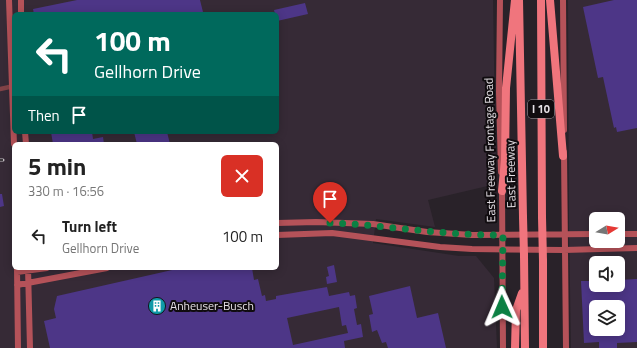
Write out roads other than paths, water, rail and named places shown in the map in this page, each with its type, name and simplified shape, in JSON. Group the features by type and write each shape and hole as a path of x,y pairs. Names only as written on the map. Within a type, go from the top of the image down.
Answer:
{"highway":[{"path":"502,191 506,88 515,0"},
{"name":"East Freeway","path":"519,0 525,348"},
{"name":"I 10","path":"541,0 544,348"},
{"path":"550,0 563,156"},
{"path":"515,348 516,310 525,287"}],"main road":[{"path":"9,0 12,52"},
{"path":"20,0 21,12"},
{"name":"East Freeway Frontage Road","path":"500,0 499,92 503,235 503,348"},
{"path":"563,0 565,97 563,156 566,348"},
{"path":"279,223 316,222 374,224 420,231 472,235 589,234"},
{"path":"418,244 420,231"},
{"path":"279,235 324,233 440,248 564,250 637,248"},
{"path":"625,234 637,234"},
{"path":"17,270 18,346 30,341"},
{"path":"28,270 30,348"},
{"path":"17,285 97,270"}],"street":[{"path":"0,89 12,86"}],"place":[{"name":"Anheuser-Busch","path":"157,306"}]}
